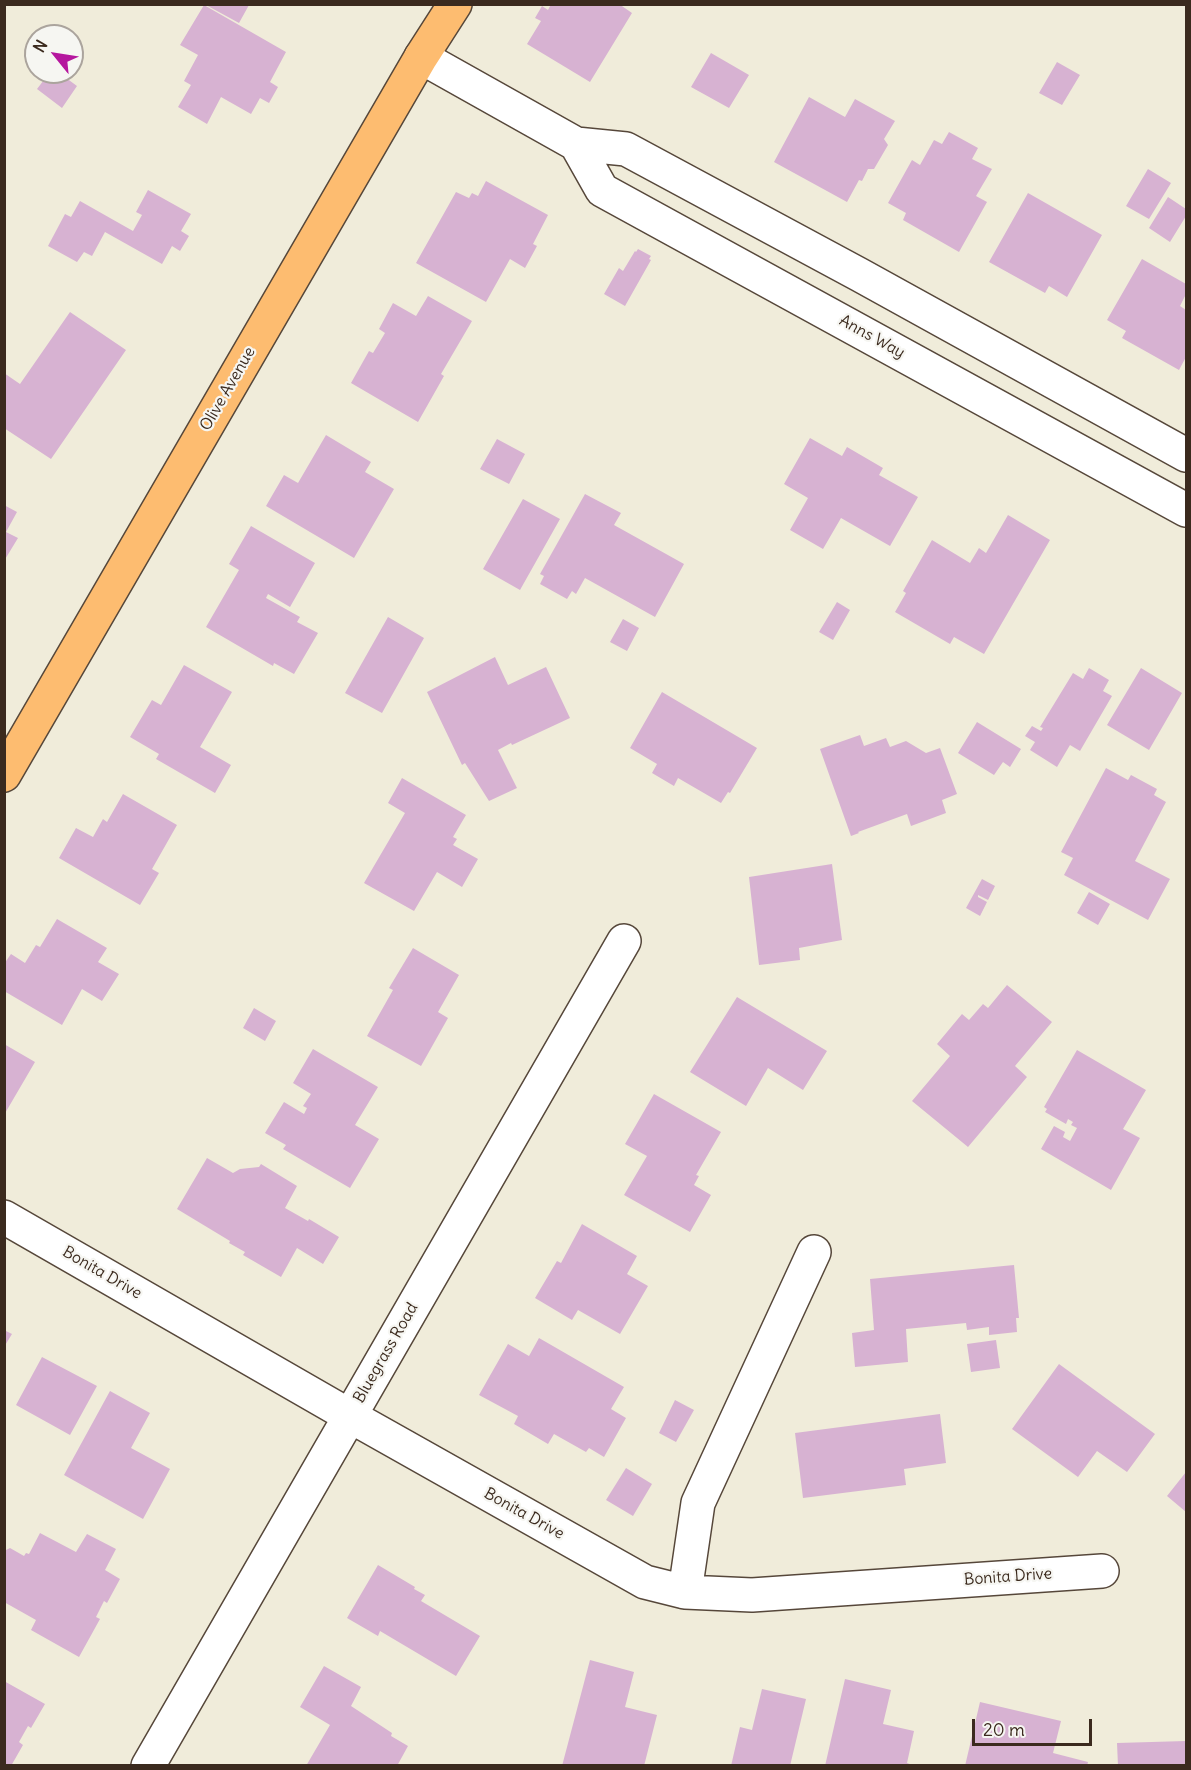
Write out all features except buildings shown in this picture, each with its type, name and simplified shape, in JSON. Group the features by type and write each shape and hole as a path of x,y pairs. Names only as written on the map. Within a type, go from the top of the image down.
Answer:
{"main road":[{"name":"Olive Avenue","path":"4,775 421,57 455,4"}],"street":[{"path":"421,57 576,144 626,148 1186,455"},
{"name":"Anns Way","path":"576,144 602,190 1186,510"},
{"name":"Bluegrass Road","path":"148,1766 624,941"},
{"name":"Bonita Drive","path":"4,1216 350,1416 645,1582 685,1592 752,1595 1102,1571"},
{"path":"685,1592 698,1503 814,1252"}]}
